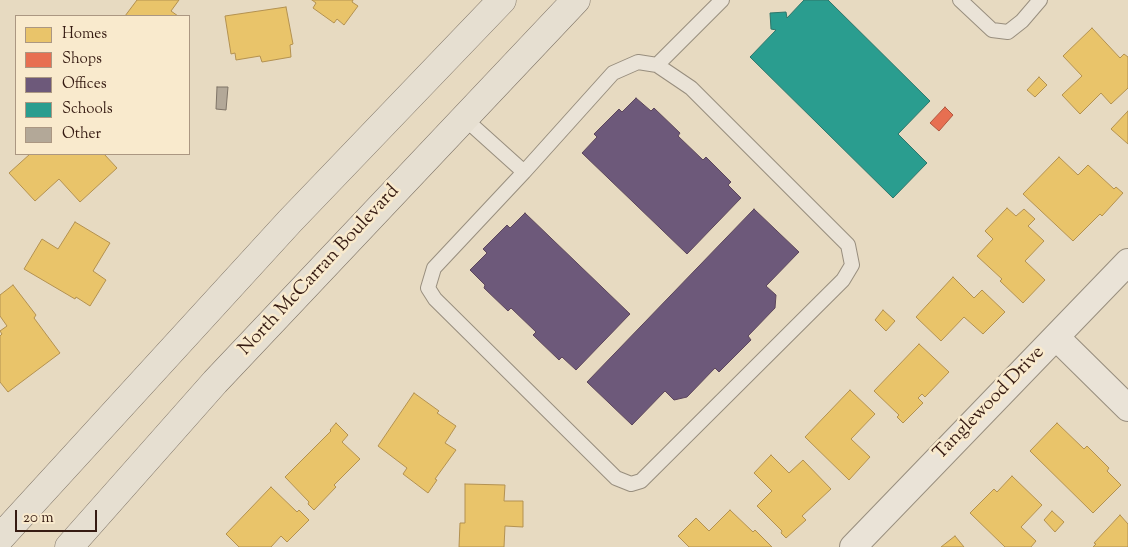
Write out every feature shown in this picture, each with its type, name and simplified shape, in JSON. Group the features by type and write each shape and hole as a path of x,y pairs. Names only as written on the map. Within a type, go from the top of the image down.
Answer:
{"main road":[{"path":"0,538 290,221 502,0"},
{"name":"North McCarran Boulevard","path":"69,547 215,382 576,0"}],"street":[{"name":"Tanglewood Drive","path":"853,547 1128,262"},
{"path":"1056,337 1128,408"}],"lane":[{"path":"657,65 722,0"},
{"path":"960,0 992,30 1008,32 1022,21 1040,0"},
{"path":"638,62 657,65 691,88 848,245 852,265 843,280 641,481 631,484 616,478 435,300 428,288 434,268 524,172 613,73 638,62"},
{"path":"464,118 524,172"}],"building: Homes":[{"path":"137,0 179,0 171,11 177,15 126,15"},
{"path":"312,0 353,0 352,2 358,6 344,25 337,19 334,23 313,8 316,3"},
{"path":"286,7 293,44 290,45 291,57 262,62 260,56 236,60 235,53 231,54 225,16"},
{"path":"1092,28 1120,58 1124,54 1128,57 1128,88 1111,104 1101,93 1080,114 1062,95 1082,76 1063,56"},
{"path":"1039,77 1047,85 1035,97 1027,90"},
{"path":"1128,111 1128,144 1111,129"},
{"path":"29,155 105,155 117,168 80,202 59,179 35,201 9,173"},
{"path":"1059,157 1078,175 1088,165 1114,189 1116,187 1123,193 1102,216 1100,214 1073,241 1023,194"},
{"path":"1007,208 1016,216 1024,209 1035,219 1028,226 1044,241 1025,261 1045,280 1023,303 1000,281 1002,279 977,256 993,239 985,231"},
{"path":"75,222 110,243 93,271 106,280 90,306 24,269 42,239 58,249"},
{"path":"953,277 974,298 982,290 1005,312 983,334 964,317 941,341 916,317"},
{"path":"13,285 36,315 34,318 60,353 8,392 0,382 0,336 2,334 0,331 7,326 0,316 0,295"},
{"path":"883,310 895,321 886,331 875,320"},
{"path":"919,344 949,372 925,397 922,394 918,398 923,403 903,423 897,417 899,415 874,391"},
{"path":"850,390 875,414 851,439 870,457 849,480 805,437"},
{"path":"414,393 439,411 437,413 456,426 445,443 456,450 435,479 437,480 428,493 403,474 407,468 378,446"},
{"path":"336,423 348,435 342,442 360,459 334,485 336,487 314,510 308,504 309,502 285,477 331,431"},
{"path":"1057,423 1084,449 1087,446 1109,468 1107,471 1121,485 1093,513 1030,451"},
{"path":"771,455 789,473 803,460 831,489 802,516 806,520 786,538 781,533 782,531 757,506 772,491 754,473"},
{"path":"1012,476 1042,505 1021,527 1036,541 1031,547 1005,547 970,513 994,489 997,492"},
{"path":"465,484 505,485 504,501 523,501 523,527 505,526 504,547 459,547 460,523 465,523"},
{"path":"271,487 297,512 299,510 309,520 287,542 281,536 271,547 239,547 226,534"},
{"path":"730,510 753,532 755,530 772,547 689,547 678,536 696,518 709,531"},
{"path":"1052,511 1064,522 1055,532 1044,520"},
{"path":"1120,515 1128,524 1128,547 1093,547 1096,544 1094,543"},
{"path":"955,536 964,547 941,547"}],"building: Shops":[{"path":"945,107 953,115 939,131 930,123"}],"building: Offices":[{"path":"636,98 651,111 654,108 680,133 678,136 703,160 706,157 731,182 728,185 741,198 687,254 582,153 597,137 594,134 619,109 622,112"},
{"path":"754,209 799,252 766,286 776,295 775,308 748,336 751,340 719,372 715,368 687,397 674,400 665,391 632,425 587,382"},
{"path":"525,213 630,314 576,370 562,357 559,360 533,335 536,332 511,308 508,311 484,288 485,285 470,270 487,253 483,249 507,225 510,228"}],"building: Schools":[{"path":"804,0 828,0 930,101 898,134 927,163 893,198 750,57 776,30 771,29 770,13 786,12 787,18"}],"building: Other":[{"path":"217,87 228,87 226,110 216,109"}]}
